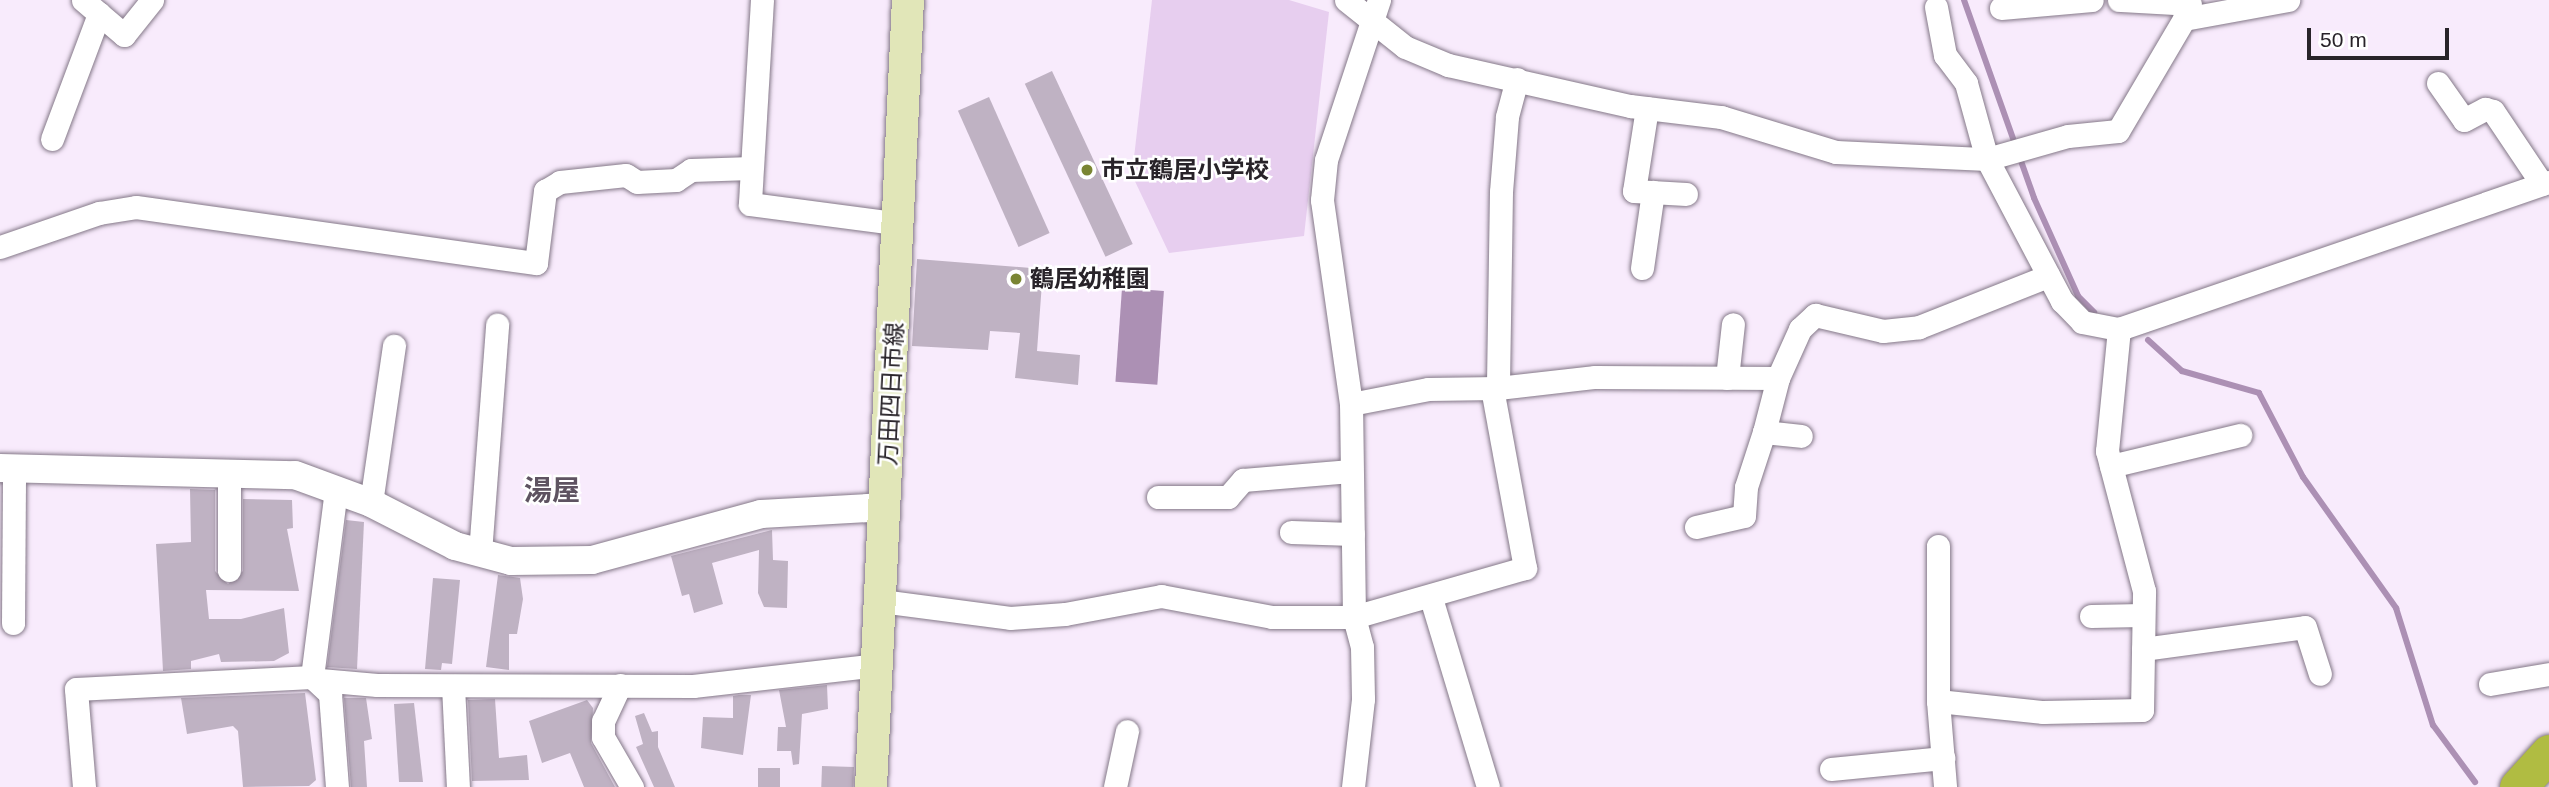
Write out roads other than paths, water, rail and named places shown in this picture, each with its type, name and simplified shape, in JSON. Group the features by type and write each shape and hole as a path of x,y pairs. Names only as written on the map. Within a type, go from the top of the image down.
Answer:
{"highway":[{"path":"2518,787 2549,753"}],"main road":[{"name":"万田四日市線","path":"871,787 901,224 908,0"}],"street":[{"path":"52,139 91,7 124,36 152,0"},
{"path":"762,0 750,204 901,224"},
{"path":"1346,0 1376,11 1405,47 1448,65 1647,108 1721,117 1836,152 1987,159 2068,136 2118,131 2190,7"},
{"path":"2001,8 2092,0"},
{"path":"2119,0 2190,7 2288,0"},
{"path":"1936,7 1945,55 1966,83 1987,159 2049,276 2082,322 2119,329 2546,183 2493,111 2486,109 2464,120 2438,83"},
{"path":"1353,787 1363,699 1362,647 1354,617 1351,404 1322,200 1326,160 1376,11"},
{"path":"881,601 1010,618 1065,614 1160,596 1272,617 1354,617 1431,598 1525,568 1495,388 1501,191 1517,79"},
{"path":"1647,108 1633,191 1686,194"},
{"path":"0,247 99,213 136,207 536,263 545,191 560,181 626,175 637,183 676,180 691,170 751,168"},
{"path":"1642,268 1653,192"},
{"path":"1696,527 1744,516 1746,487 1778,378 1800,330 1815,315 1857,328 1919,327 2049,276"},
{"path":"1727,378 1733,324"},
{"path":"480,553 497,325"},
{"path":"1938,701 2043,712 2142,710 2144,591 2107,451 2119,329"},
{"path":"371,503 394,346"},
{"path":"1351,404 1429,389 1495,388 1595,377 1778,378"},
{"path":"1764,432 1801,436"},
{"path":"2111,466 2240,435"},
{"path":"13,623 7,469 295,475 371,503 480,553 511,561 592,560 761,514 885,506"},
{"path":"1158,497 1228,497 1243,480 1351,471"},
{"path":"229,474 229,570"},
{"path":"336,490 316,679 330,694 338,787"},
{"path":"1291,532 1353,534"},
{"path":"1938,546 1938,701 1945,787"},
{"path":"1431,598 1488,787"},
{"path":"2091,616 2143,615"},
{"path":"2143,649 2305,627 2319,674"},
{"path":"84,787 76,689 316,679 453,686 693,686 878,665"},
{"path":"2490,684 2549,674"},
{"path":"620,685 603,722 603,737 632,787"},
{"path":"453,686 458,787"},
{"path":"1115,787 1127,731"},
{"path":"1831,769 1943,758"}],"waterway":[{"path":"1964,0 2034,198 2078,296 2094,312"},
{"path":"2148,340 2182,371 2259,393 2303,477 2396,608 2433,725 2475,782"}],"place":[{"name":"市立鶴居小学校","path":"1087,170"},
{"name":"鶴居幼稚園","path":"1016,279"}],"district":[{"name":"湯屋","path":"552,491"}]}
